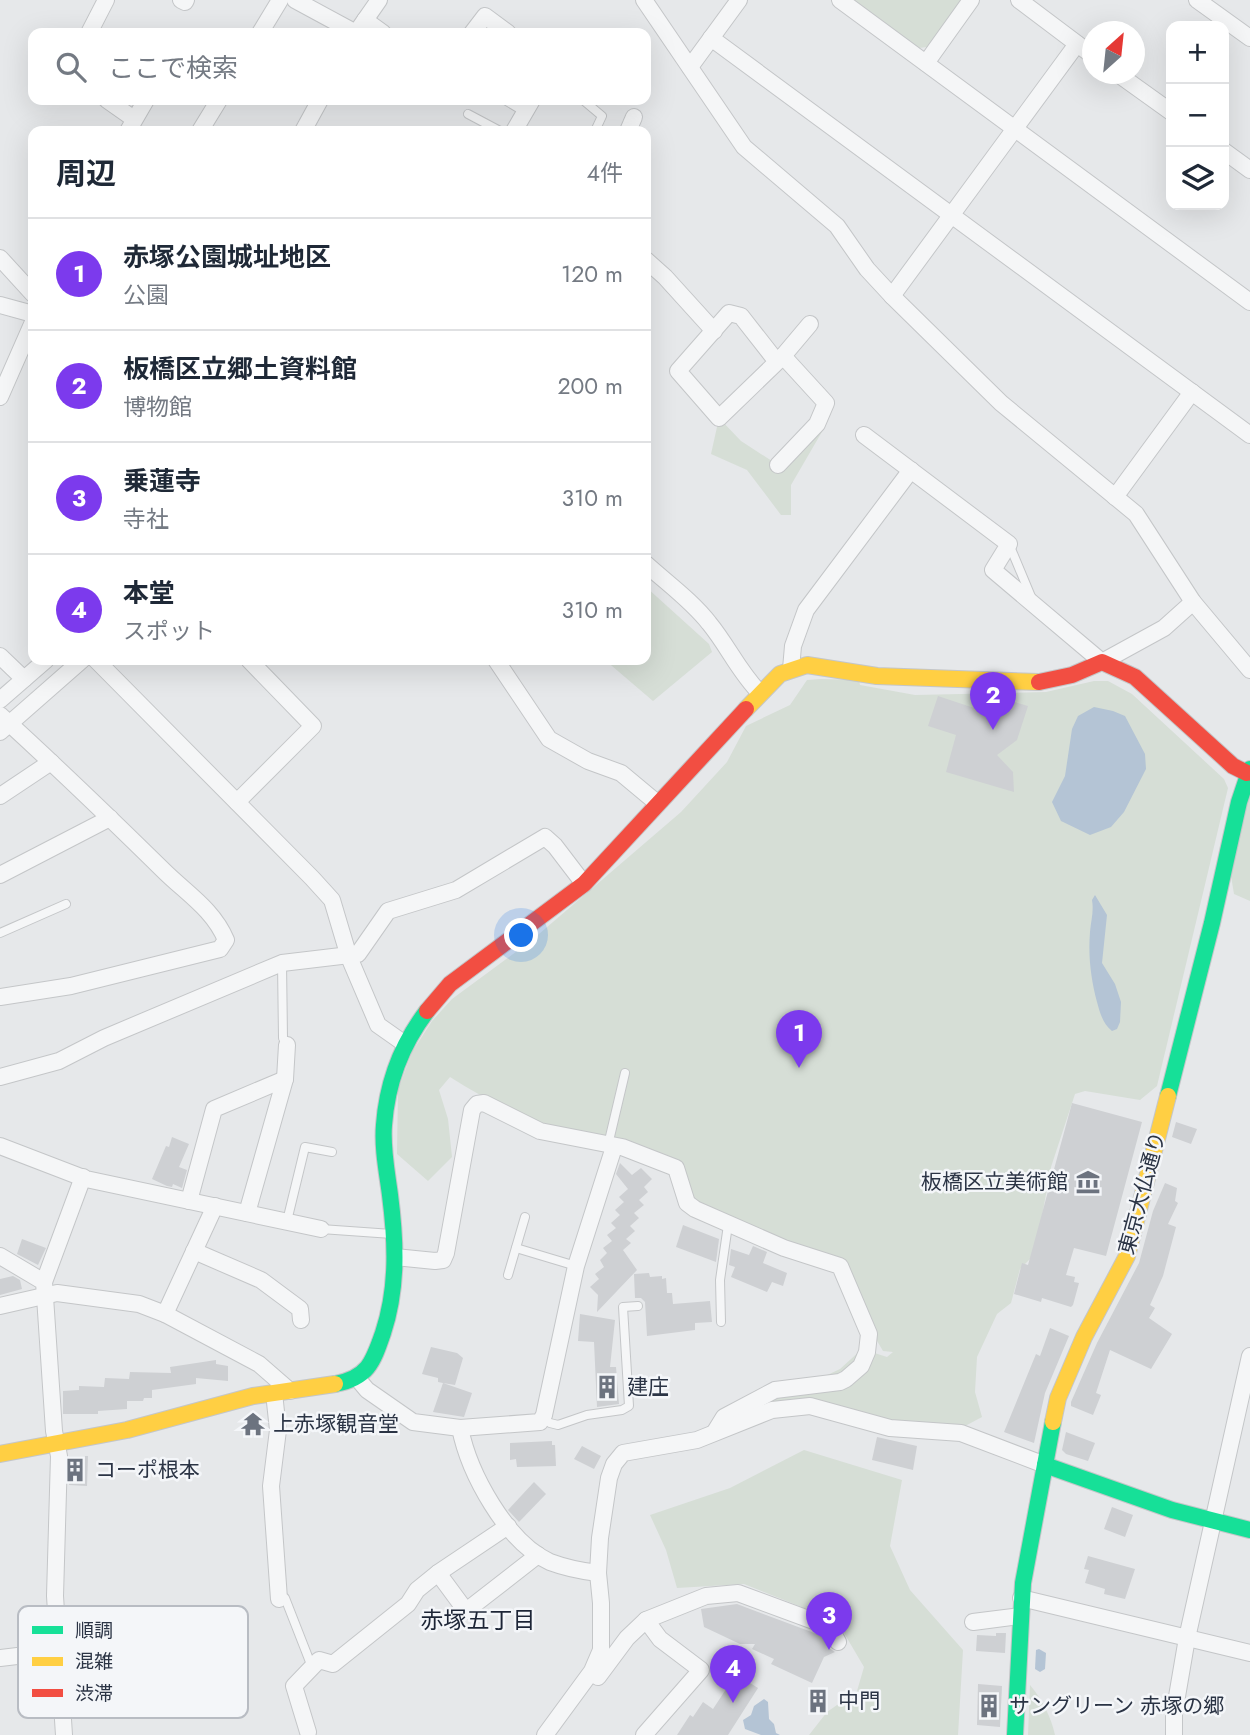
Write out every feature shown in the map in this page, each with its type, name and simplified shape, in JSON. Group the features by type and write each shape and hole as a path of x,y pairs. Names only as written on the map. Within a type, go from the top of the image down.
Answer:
{"street":[{"path":"92,28 106,0"},
{"path":"263,28 280,0"},
{"path":"295,0 357,28"},
{"path":"360,28 379,0"},
{"path":"644,0 744,147 837,226 867,269 892,296 1001,403 1136,514 1193,602 1250,670"},
{"path":"690,67 739,0"},
{"path":"840,0 1250,302"},
{"path":"926,63 971,0"},
{"path":"1197,0 1250,38"},
{"path":"1026,2 1082,47"},
{"path":"476,28 485,16 501,28"},
{"path":"711,38 1250,435"},
{"path":"892,296 1077,44"},
{"path":"1132,84 1166,109"},
{"path":"112,105 131,125 143,105"},
{"path":"203,126 216,105"},
{"path":"309,126 318,105"},
{"path":"517,126 528,106"},
{"path":"1229,155 1250,170"},
{"path":"0,258 28,289"},
{"path":"651,264 713,331"},
{"path":"0,305 28,313"},
{"path":"778,465 817,424 826,403 780,359 741,316 729,313 678,371 719,418 780,359 810,324"},
{"path":"0,397 28,333"},
{"path":"1115,497 1192,392"},
{"path":"864,435 1009,544 993,570 1102,662 1135,677 1234,766 1248,771"},
{"path":"791,669 793,646 806,610 911,470"},
{"path":"651,568 696,608 723,642 744,678 760,693"},
{"path":"0,1454 56,1446 252,1396 346,1382 363,1373 374,1358 393,1298 395,1234 383,1148 384,1125 391,1081 405,1044 433,1001 450,984 584,884 779,674 807,665 904,678 1026,683 1051,681 1102,662 1164,628 1193,602"},
{"path":"0,656 24,679"},
{"path":"0,700 40,665"},
{"path":"0,997 71,986 206,953 220,949 226,940 220,926 203,904 183,890 51,762 3,723 76,665"},
{"path":"101,665 332,901 349,957 378,1025 405,1044"},
{"path":"237,802 313,726 254,665"},
{"path":"503,665 549,739 588,761 621,774 657,803"},
{"path":"0,796 51,762"},
{"name":"東京大仏通り","path":"1015,1735 1021,1598 1061,1390 1084,1337 1127,1256 1248,771"},
{"path":"0,875 110,818"},
{"path":"0,1077 59,1062 104,1038 282,963 358,954 388,911 456,890 545,837 584,884"},
{"path":"247,1213 285,1079 285,1041"},
{"path":"189,1200 214,1109 285,1079"},
{"path":"395,1257 443,1260 472,1110 477,1104 494,1108 540,1131 622,1147 676,1168 687,1203 728,1225 784,1248 840,1266 869,1334 867,1352 861,1366 846,1379 775,1390 724,1417 716,1430"},
{"path":"0,1146 83,1177 321,1229"},
{"path":"357,1378 367,1390 413,1422 460,1428 537,1423 543,1418 576,1266 611,1146"},
{"path":"56,1606 59,1456 44,1288 83,1177"},
{"path":"165,1314 215,1206"},
{"path":"194,1251 261,1280 300,1310 301,1320"},
{"path":"0,1256 44,1288 57,1293 139,1304 165,1314 259,1364 282,1392 271,1486 279,1599"},
{"path":"0,1307 44,1288"},
{"path":"1174,1735 1174,1714 1187,1638 1250,1356"},
{"path":"545,1735 592,1671 601,1650 598,1573 600,1538 609,1478 619,1457 632,1451 697,1440 716,1430 772,1410 810,1406 890,1428 961,1433 1154,1504 1250,1530"},
{"path":"460,1428 467,1454 491,1503 508,1526 548,1561 576,1571 598,1573"},
{"path":"307,1734 294,1686 312,1667 319,1660 333,1664 408,1604 417,1590 438,1573 508,1526"},
{"path":"438,1573 466,1611 538,1555"},
{"path":"570,1703 590,1687 626,1638 646,1620 706,1596 738,1593 830,1627 838,1642"},
{"path":"1021,1598 1250,1654"},
{"path":"973,1622 1020,1616"},
{"path":"644,1735 701,1670 660,1639 646,1620"},
{"path":"0,1658 18,1656"}],"lane":[{"path":"589,105 602,116 597,126"},
{"path":"468,114 490,126"},
{"path":"1009,544 1035,605"},
{"path":"0,933 66,904"},
{"path":"282,963 285,1041"},
{"path":"611,1146 625,1073"},
{"path":"287,1222 305,1147 332,1152"},
{"path":"508,1275 525,1217"},
{"path":"721,1322 720,1280 728,1225"},
{"path":"321,1229 395,1234"},
{"path":"516,1248 576,1266"},
{"path":"543,1418 558,1425 587,1415 622,1410 629,1406 623,1307 638,1306"},
{"path":"279,1599 285,1598 312,1667"}],"shaded area":[{"path":"854,0 962,0 927,47 919,48"},
{"path":"719,418 741,441 778,465 817,424 823,430 791,485 791,515 781,515 747,470 711,454"},
{"path":"651,592 709,644 712,652 653,701 611,665 651,665"},
{"path":"807,680 859,680 860,685 915,695 1046,692 1094,681 1108,681 1132,694 1224,779 1228,788 1157,1086 1140,1100 1085,1091 1075,1094 1051,1167 1035,1254 1020,1269 1011,1303 997,1314 977,1357 975,1392 982,1417 952,1433 807,1406 738,1408 840,1369 862,1349 887,1357 893,1352 883,1351 873,1334 843,1260 779,1238 693,1200 684,1172 534,1120 450,1077 439,1090 448,1119 452,1157 428,1181 397,1154 398,1090 412,1052 432,1021 452,999 532,940 681,812 727,762 746,726 790,705"},
{"path":"1250,793 1250,901 1234,894 1228,858"},
{"path":"804,1450 902,1480 890,1546 910,1590 963,1650 958,1735 809,1735 827,1712 857,1691 864,1667 837,1621 744,1584 677,1588 666,1550 650,1515 730,1488"},
{"path":"1030,1685 1046,1708 1055,1735 1028,1735"}],"water":[{"path":"1094,707 1125,716 1145,754 1146,769 1124,812 1111,827 1090,835 1061,821 1052,802 1065,776 1072,729 1078,716"},
{"path":"1095,895 1107,915 1102,963 1115,984 1121,1002 1120,1022 1117,1029 1112,1031 1101,1014 1090,968 1092,900"},
{"path":"1036,1650 1046,1653 1045,1669 1040,1672 1035,1669"},
{"path":"764,1699 768,1702 769,1719 774,1724 776,1733 780,1735 761,1735 745,1729 743,1720 751,1715 754,1706"}],"building":[{"path":"938,696 995,715 1001,698 1028,706 1017,740 997,755 1013,772 1014,792 946,772 956,735 928,726"},
{"name":"板橋区立美術館","path":"1072,1103 1142,1122 1106,1256 1074,1248 1066,1275 1075,1277 1074,1282 1079,1283 1071,1307 1042,1298 1041,1302 1014,1294 1022,1263 1028,1265"},
{"path":"1176,1122 1197,1129 1191,1144 1172,1137"},
{"path":"172,1137 189,1144 179,1167 187,1170 182,1188 173,1184 172,1187 167,1186 152,1179"},
{"path":"620,1163 632,1175 641,1168 652,1179 644,1187 648,1192 639,1200 644,1205 634,1213 639,1218 630,1226 635,1231 626,1239 631,1243 623,1250 637,1270 597,1312 598,1295 590,1287 599,1279 595,1274 604,1267 600,1260 607,1253 603,1248 612,1241 607,1235 616,1228 611,1223 620,1215 615,1210 624,1202 619,1197 628,1189 616,1174"},
{"path":"1165,1183 1177,1188 1175,1201 1178,1203 1168,1224 1176,1227 1163,1276 1150,1305 1155,1308 1149,1318 1172,1334 1151,1369 1110,1350 1096,1393 1101,1395 1093,1415 1071,1406 1071,1402 1097,1343 1139,1263 1153,1211"},
{"path":"683,1225 719,1239 716,1262 676,1247"},
{"path":"22,1239 46,1248 38,1265 17,1254"},
{"path":"753,1246 767,1252 763,1263 787,1273 783,1286 772,1282 767,1292 731,1277 735,1267 729,1265 731,1249 749,1255"},
{"path":"649,1273 650,1277 666,1278 667,1293 672,1293 673,1304 710,1301 712,1322 695,1323 695,1330 647,1336 645,1302 641,1298 635,1298 634,1274"},
{"path":"13,1276 20,1280 22,1289 0,1295 0,1279"},
{"path":"580,1314 615,1320 610,1367 616,1367 619,1404 597,1407 594,1342 578,1341"},
{"path":"1050,1328 1069,1336 1045,1393 1034,1443 1004,1432 1036,1354 1040,1356"},
{"path":"431,1347 457,1353 463,1358 455,1385 438,1382 438,1378 422,1374"},
{"path":"216,1360 216,1364 228,1366 228,1381 196,1378 196,1384 152,1390 152,1398 127,1401 127,1409 98,1411 98,1414 63,1414 63,1391 79,1390 79,1386 104,1387 105,1378 129,1379 130,1372 171,1373 170,1367"},
{"path":"443,1383 472,1393 464,1417 433,1412"},
{"path":"1066,1432 1095,1443 1088,1461 1066,1454 1062,1450"},
{"path":"877,1437 917,1446 913,1470 872,1460"},
{"path":"552,1441 552,1445 555,1445 556,1466 517,1467 516,1459 510,1460 510,1443"},
{"path":"582,1446 601,1456 594,1469 574,1459"},
{"name":"コーポ根本","path":"69,1456 88,1456 87,1486 69,1485"},
{"path":"534,1482 546,1494 519,1522 508,1510"},
{"path":"1112,1507 1133,1515 1125,1537 1104,1529"},
{"path":"1088,1556 1135,1569 1125,1599 1104,1594 1105,1589 1085,1583 1089,1570 1084,1569"},
{"path":"737,1604 817,1634 823,1637 829,1648 835,1652 824,1657 812,1683 771,1664 774,1659 752,1649 755,1644 740,1644 704,1627 701,1609"},
{"path":"996,1633 1006,1633 1005,1653 976,1651 977,1635 996,1636"},
{"path":"736,1674 758,1688 728,1735 677,1735 690,1715 693,1717 703,1702 713,1709"},
{"name":"サングリーン 赤塚の郷","path":"978,1684 1002,1686 1000,1727 977,1725"}],"traffic: fast":[{"path":"1168,1096 1212,923 1239,802 1250,769"},
{"path":"335,1384 355,1378 368,1367 388,1316 394,1247 384,1125 388,1095 397,1065 410,1037 427,1011"},
{"path":"1015,1735 1023,1583 1053,1422"},
{"path":"1045,1465 1172,1510 1250,1530"}],"traffic: slow":[{"path":"746,709 780,674 807,665 877,676 1039,682"},
{"path":"1053,1422 1058,1398 1084,1337 1127,1256 1168,1096"},
{"path":"0,1454 127,1430 253,1396 335,1384"}],"traffic: jam":[{"path":"1039,682 1072,675 1102,662 1135,677 1233,766 1247,773"},
{"path":"427,1011 450,984 584,884 746,709"}],"place":[{"name":"板橋区立郷土資料館","path":"993,730"},
{"name":"赤塚公園城址地区","path":"799,1068"},
{"name":"板橋区立美術館","path":"1088,1182"},
{"name":"建庄","path":"607,1387"},
{"name":"上赤塚観音堂","path":"253,1424"},
{"name":"コーポ根本","path":"75,1470"},
{"name":"乗蓮寺","path":"829,1650"},
{"name":"中門","path":"818,1701"},
{"name":"本堂","path":"733,1703"},
{"name":"サングリーン 赤塚の郷","path":"989,1706"}],"district":[{"name":"赤塚五丁目","path":"478,1620"}]}
